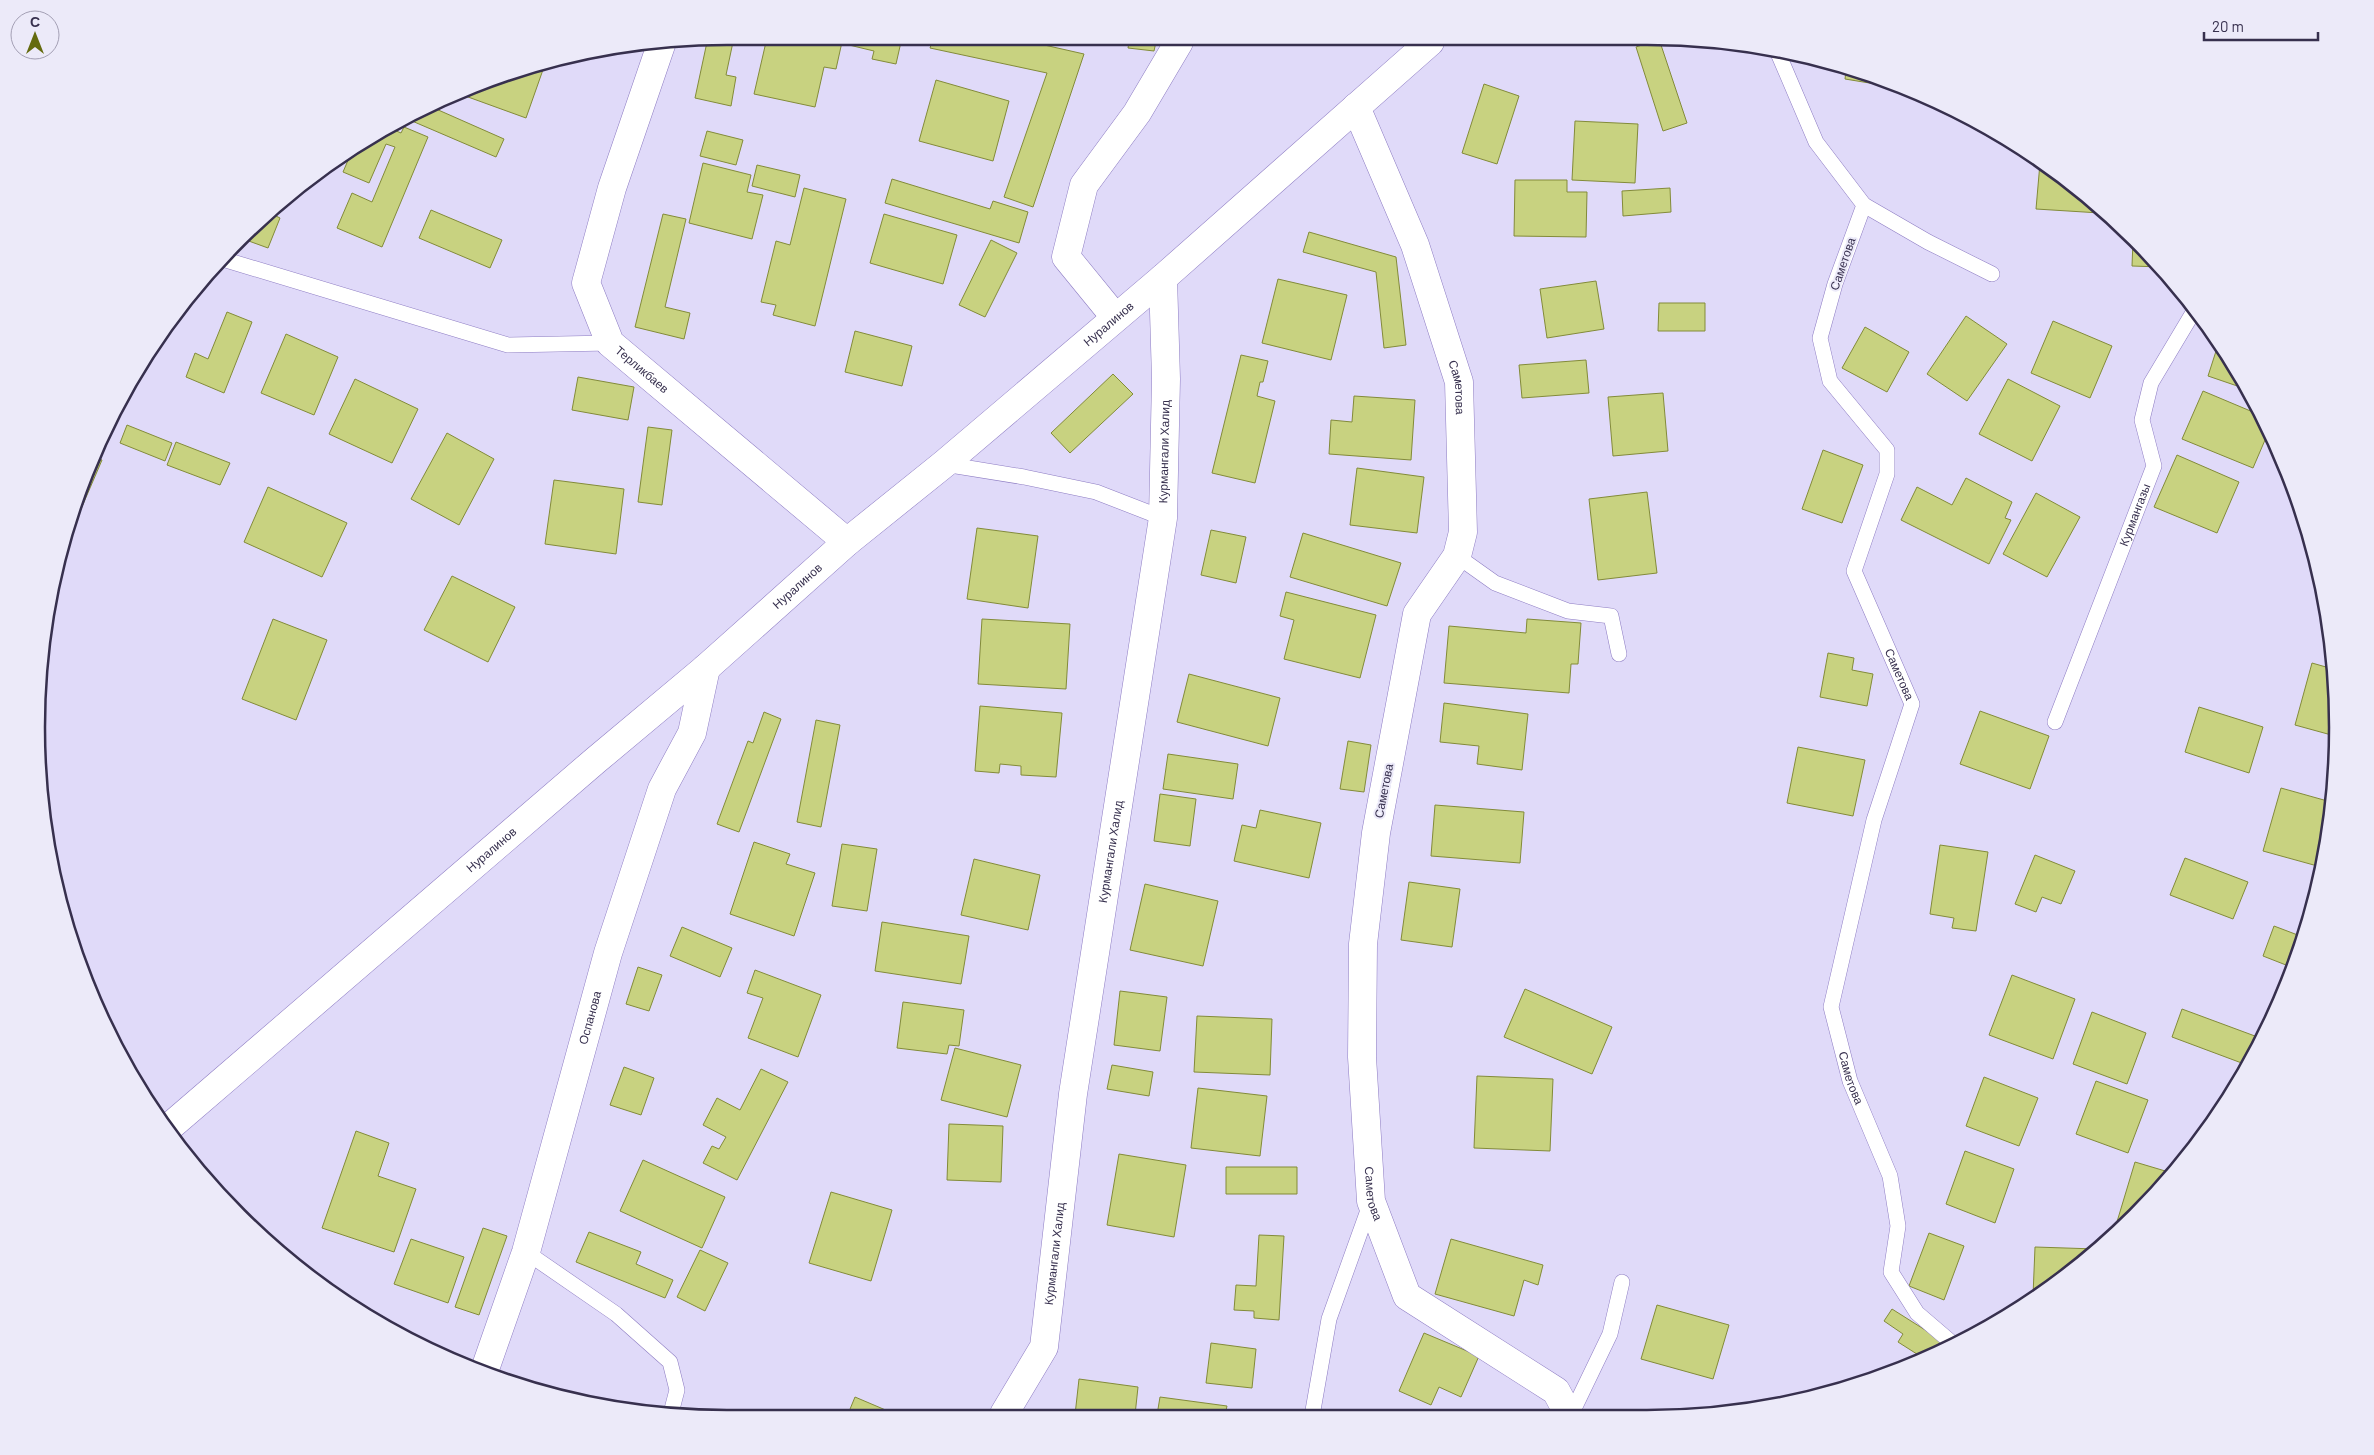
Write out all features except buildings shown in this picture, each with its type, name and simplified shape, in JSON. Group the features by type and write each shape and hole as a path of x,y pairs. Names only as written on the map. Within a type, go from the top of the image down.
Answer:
{"street":[{"path":"1115,317 1066,257 1084,185 1137,113 1177,45"},
{"name":"Нуралинов","path":"172,1124 588,766 706,668 847,542 944,464 1163,278 1427,45"},
{"name":"Терликбаев","path":"660,49 612,188 586,283 610,343 847,542"},
{"name":"Саметова","path":"1356,107 1415,245 1459,382 1464,532 1457,556 1417,614 1376,833 1363,944 1362,1057 1371,1201 1407,1296 1556,1392 1566,1410"},
{"name":"Курмангали Халид","path":"1006,1410 1044,1347 1073,1094 1163,518 1166,379 1163,278"},
{"name":"Оспанова","path":"486,1366 526,1252 608,953 662,789 692,733 706,668"}],"lane":[{"path":"1780,58 1816,142 1864,205 1928,242 1992,274"},
{"name":"Саметова","path":"1864,205 1835,284 1820,338 1830,381 1887,450 1887,474 1854,571 1912,704 1874,820 1830,1007 1850,1081 1890,1176 1898,1226 1891,1272 1917,1313 1948,1340"},
{"path":"229,261 508,344 610,343"},
{"name":"Курмангазы","path":"2056,722 2154,466 2142,420 2150,383 2191,316"},
{"path":"944,464 1096,492 1163,518"},
{"path":"1457,556 1495,583 1568,611 1611,616 1619,654"},
{"path":"1313,1410 1329,1319 1371,1201"},
{"path":"526,1252 616,1314 670,1362 677,1390 672,1408"},
{"path":"1573,1410 1610,1334 1622,1282"}]}
